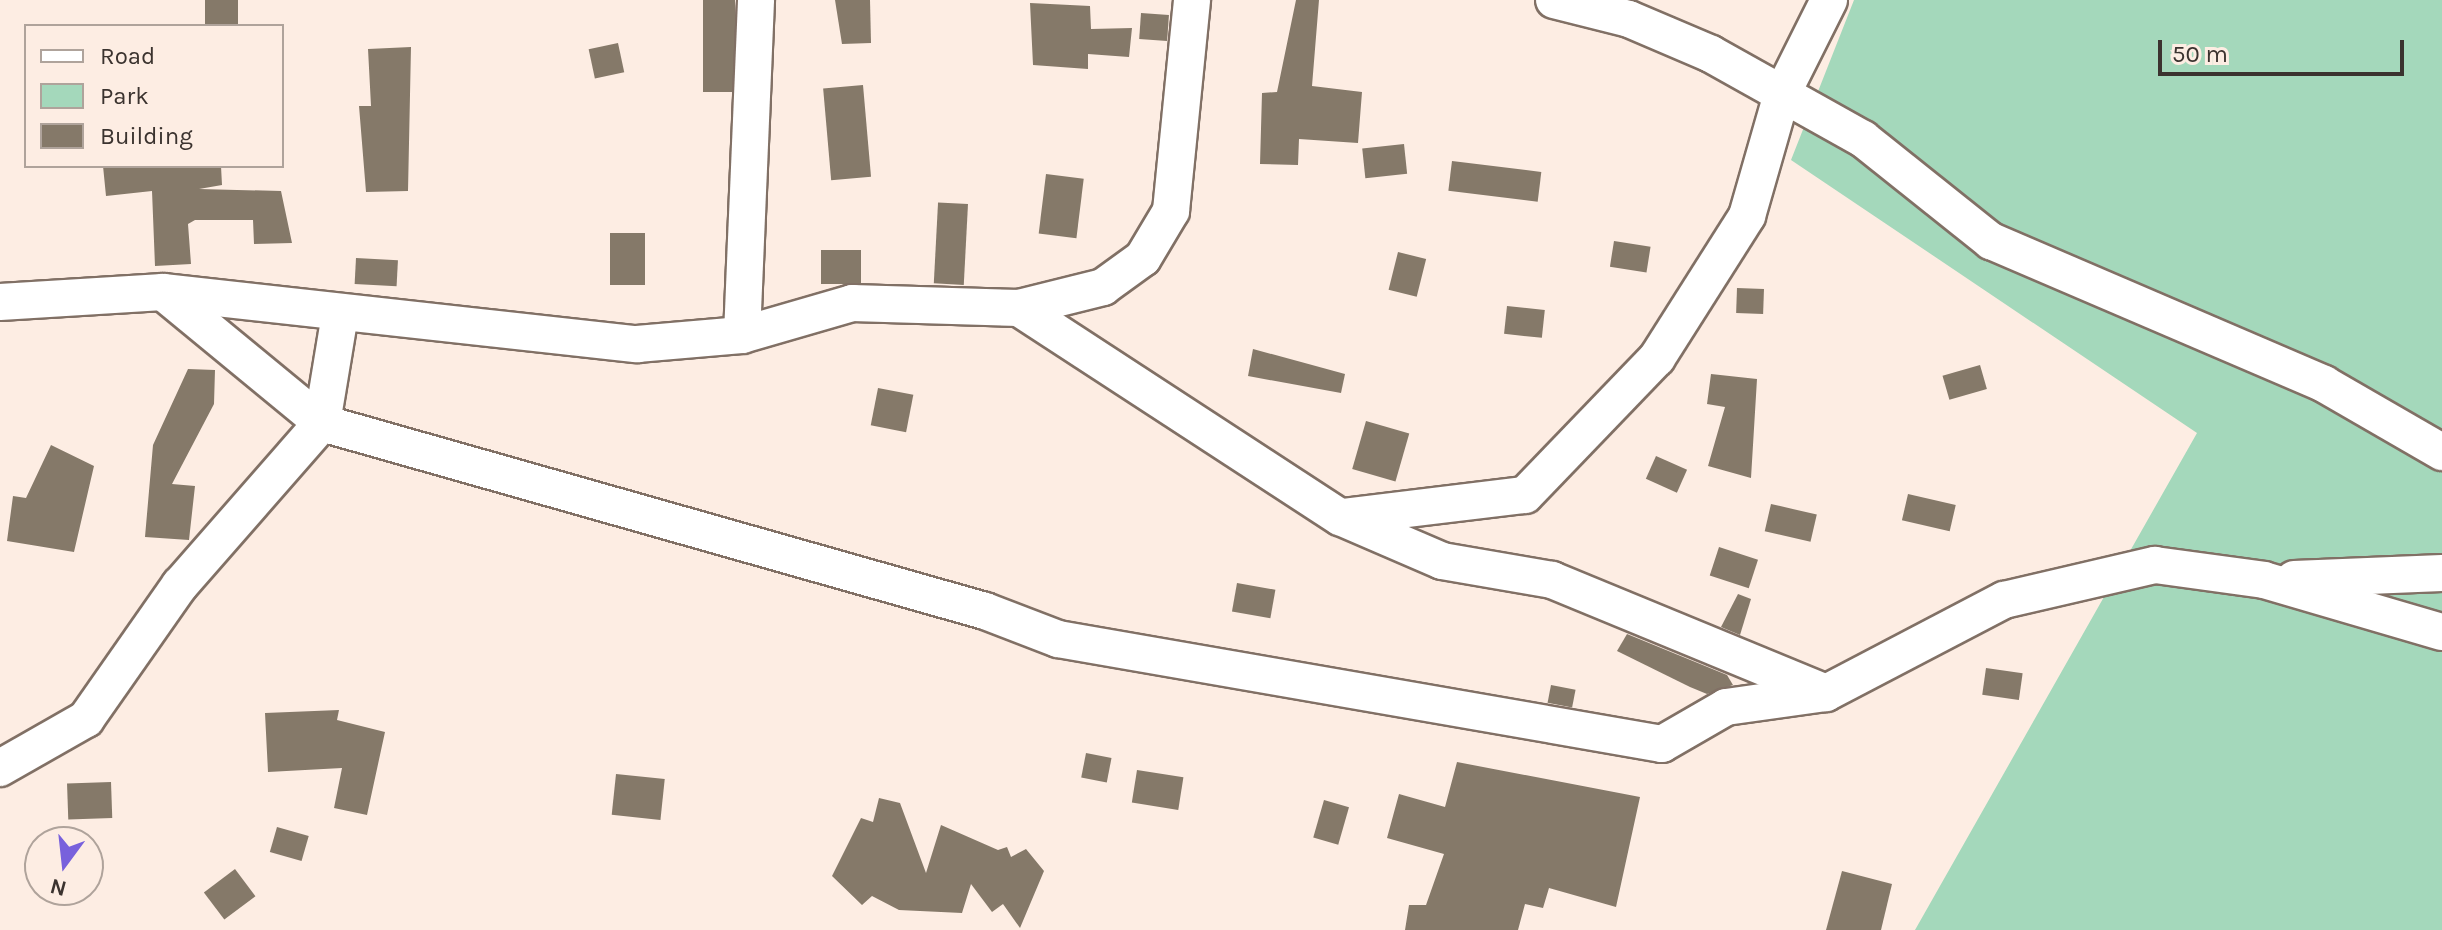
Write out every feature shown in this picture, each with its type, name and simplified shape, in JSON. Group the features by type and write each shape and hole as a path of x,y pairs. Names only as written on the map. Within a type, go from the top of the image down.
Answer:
{"street":[{"path":"742,335 756,0"},
{"path":"0,302 163,292 340,314 637,344 742,335 852,303 1019,308 1103,287 1143,258 1171,211 1192,0"},
{"path":"1554,0 1629,19 1782,94 1863,139 1991,241 2324,384 2442,452"},
{"path":"1340,517 1525,495 1657,358 1747,216 1782,94 1829,0"},
{"path":"163,292 322,423 985,611 1058,639 1662,744 1726,707 1826,693 2004,600 2155,565 2264,580 2442,632"},
{"path":"1019,308 1340,517 1442,561 1552,580 1826,693"},
{"path":"0,768 86,719 180,585 322,423 340,314"},
{"path":"2264,580 2442,573"}],"green space":[{"path":"1854,0 2442,0 2442,930 1915,930 2197,433 1791,160"}],"building":[{"path":"205,0 238,0 238,24 205,24"},
{"path":"703,0 735,0 735,92 703,92"},
{"path":"835,0 870,0 871,43 842,44"},
{"path":"1296,0 1319,0 1312,86 1362,92 1358,143 1299,139 1298,165 1260,164 1262,93 1277,92"},
{"path":"1030,3 1090,6 1091,29 1132,28 1129,57 1088,54 1088,69 1033,65"},
{"path":"1141,13 1169,15 1167,41 1139,39"},
{"path":"618,43 624,72 595,79 589,49"},
{"path":"411,47 408,191 366,192 359,106 371,106 368,49"},
{"path":"863,85 871,177 831,180 823,88"},
{"path":"1404,144 1407,174 1365,178 1362,148"},
{"path":"1452,161 1541,172 1538,202 1448,191"},
{"path":"103,168 221,168 222,185 199,189 281,191 292,243 254,244 253,220 195,220 188,224 191,264 155,266 152,191 106,196"},
{"path":"1046,174 1084,179 1076,238 1039,234"},
{"path":"938,202 968,204 964,285 934,283"},
{"path":"610,233 645,233 645,285 610,285"},
{"path":"1614,241 1651,247 1646,272 1610,267"},
{"path":"821,250 861,250 861,284 821,284"},
{"path":"1398,252 1426,259 1417,297 1389,290"},
{"path":"356,258 398,260 397,286 355,284"},
{"path":"1737,288 1764,289 1763,314 1736,313"},
{"path":"1507,306 1545,310 1542,338 1504,334"},
{"path":"1253,349 1345,374 1341,393 1248,376"},
{"path":"1980,365 1987,389 1949,400 1943,376"},
{"path":"188,369 215,370 214,404 172,484 195,486 189,540 145,537 153,445"},
{"path":"1711,374 1757,379 1751,478 1708,466 1725,407 1707,404"},
{"path":"878,388 913,395 906,432 871,425"},
{"path":"1366,421 1409,433 1395,481 1352,469"},
{"path":"51,445 94,466 74,552 7,541 13,496 26,498"},
{"path":"1656,456 1687,470 1677,493 1646,479"},
{"path":"1908,494 1956,505 1950,531 1902,520"},
{"path":"1771,504 1817,515 1810,542 1765,531"},
{"path":"1719,547 1758,560 1749,588 1710,576"},
{"path":"1237,583 1275,590 1270,618 1232,612"},
{"path":"1738,594 1751,599 1740,635 1721,627"},
{"path":"1627,634 1727,675 1733,685 1707,694 1690,687 1617,651"},
{"path":"1986,668 2023,673 2019,700 1982,695"},
{"path":"1551,685 1576,690 1572,707 1548,703"},
{"path":"339,710 337,720 385,732 367,815 334,808 342,768 268,772 265,713"},
{"path":"1086,753 1112,758 1107,783 1081,778"},
{"path":"1457,762 1640,797 1616,907 1549,888 1543,908 1525,904 1518,930 1405,930 1409,905 1426,905 1444,854 1387,838 1399,794 1445,807"},
{"path":"1137,770 1183,777 1178,810 1132,803"},
{"path":"616,774 665,779 660,820 612,815"},
{"path":"111,782 112,818 68,820 67,784"},
{"path":"879,798 900,803 926,873 941,825 998,850 1007,847 1011,857 1026,849 1044,871 1020,928 1003,904 992,912 971,884 962,913 899,910 872,896 862,905 832,876 861,818 873,822"},
{"path":"1324,800 1349,807 1338,845 1313,837"},
{"path":"277,827 309,836 302,861 270,852"},
{"path":"235,869 255,896 224,920 204,892"},
{"path":"1842,871 1892,884 1881,930 1826,930"}]}
